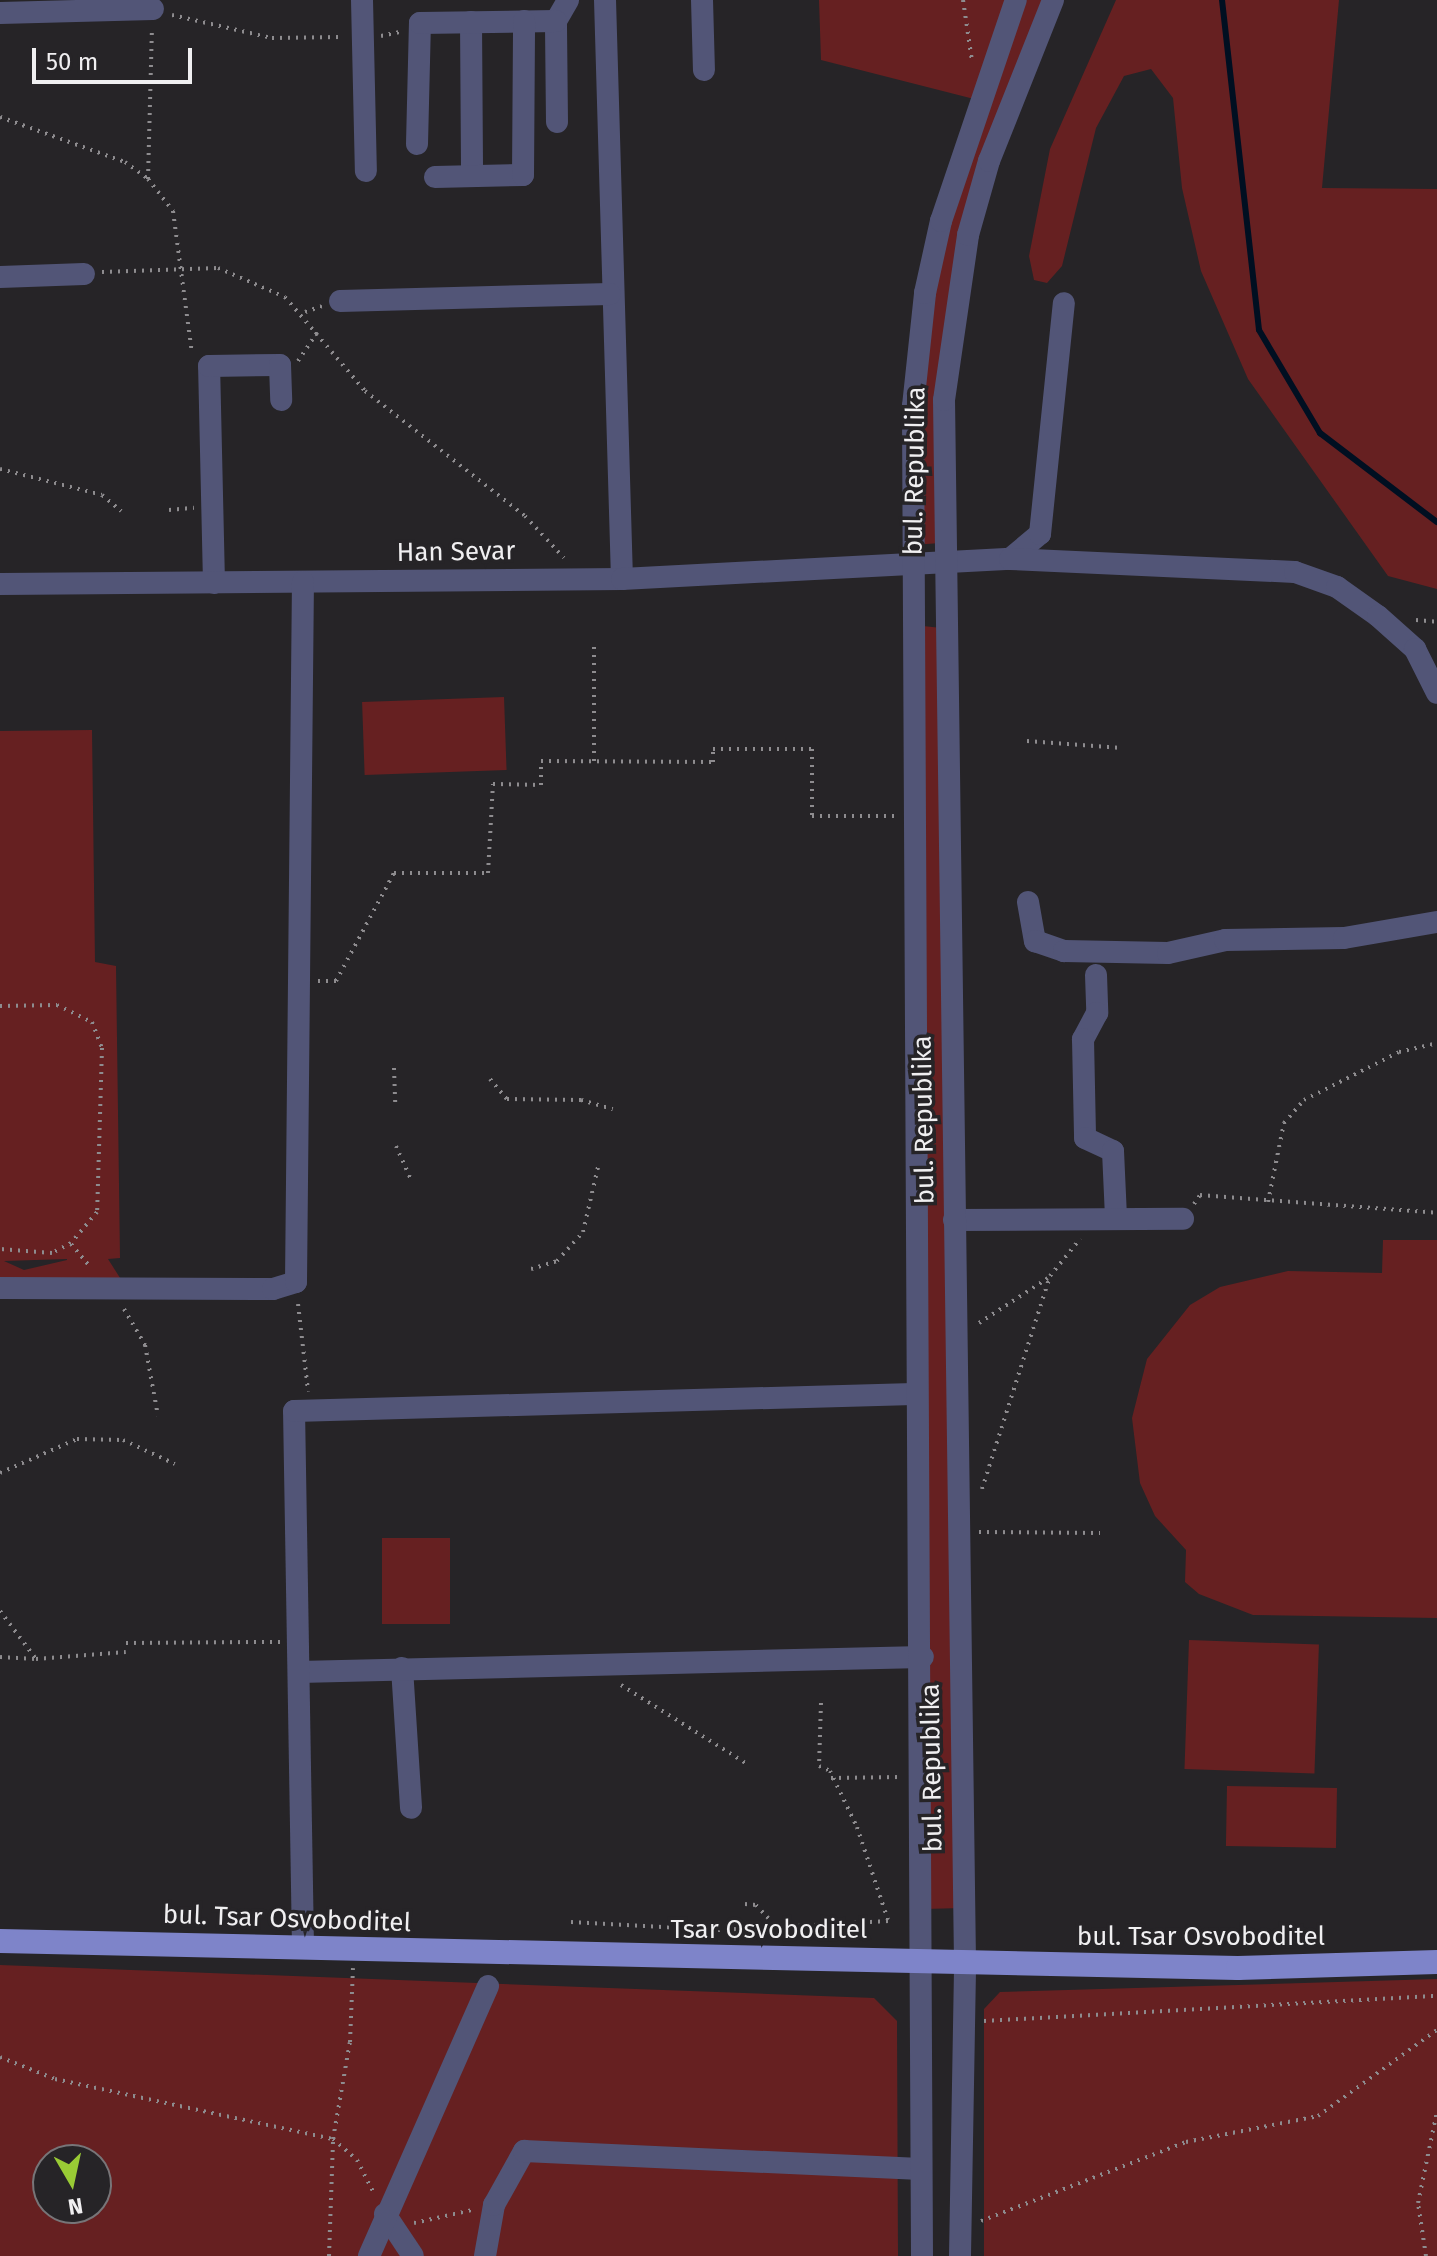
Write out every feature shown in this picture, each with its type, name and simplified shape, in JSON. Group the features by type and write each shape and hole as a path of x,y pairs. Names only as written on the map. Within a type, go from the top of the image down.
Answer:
{"main road":[{"name":"bul. Tsar Osvoboditel","path":"0,1941 353,1949"},
{"name":"Tsar Osvoboditel","path":"353,1949 965,1962"},
{"name":"bul. Tsar Osvoboditel","path":"965,1962 1238,1968 1437,1962"}],"street":[{"path":"362,0 366,171"},
{"path":"557,122 556,21 568,0"},
{"path":"605,0 610,294 622,579"},
{"path":"702,0 704,70"},
{"name":"bul. Republika","path":"922,2256 923,1657 914,1394 913,564 923,308 979,100 1016,0"},
{"name":"bul. Republika","path":"960,2256 965,1962 941,564 954,299 989,161 1053,0"},
{"path":"0,13 153,9"},
{"path":"435,177 523,175 524,21"},
{"path":"417,144 418,26 556,21"},
{"path":"471,22 472,176"},
{"path":"0,277 84,274"},
{"path":"340,301 610,294"},
{"path":"1010,559 1040,534 1064,303"},
{"path":"214,583 209,366 280,365 281,400"},
{"name":"Han Sevar","path":"0,584 622,579 1010,559 1295,572 1337,587 1378,616 1415,649 1437,693"},
{"path":"0,1288 273,1289 296,1282 303,582"},
{"path":"1028,902 1035,941 1064,951 1168,953 1238,938 1344,938 1437,922"},
{"path":"1096,975 1097,1013 1083,1039 1085,1138 1113,1151 1116,1218"},
{"path":"954,1220 1116,1218 1162,1224 1183,1219"},
{"path":"303,1946 294,1411 914,1394"},
{"path":"299,1672 923,1657"},
{"path":"402,1668 411,1808"},
{"path":"369,2256 390,2221 488,1986"},
{"path":"485,2256 494,2205 524,2151 921,2169"},
{"path":"390,2221 413,2256"}],"path":[{"path":"963,0 979,100"},
{"path":"148,179 153,9 272,38 394,36 407,27"},
{"path":"0,117 125,162 148,179 173,211 186,264 189,344 194,358 209,366"},
{"path":"84,274 186,264 256,280 305,312 365,391 525,516 583,579"},
{"path":"280,365 303,359 318,331"},
{"path":"0,469 102,495 121,511"},
{"path":"594,647 594,761"},
{"path":"1027,741 1122,748"},
{"path":"301,981 336,981 394,873 488,873 493,784 541,785 541,761 713,762 713,749 812,749 812,816 914,816"},
{"path":"0,1006 57,1005 92,1022 102,1048 97,1212 71,1243 35,1256 0,1249"},
{"path":"1268,1202 1284,1123 1304,1100 1399,1052 1437,1043"},
{"path":"394,1068 395,1106"},
{"path":"490,1079 507,1099 581,1100 613,1109"},
{"path":"396,1146 411,1180"},
{"path":"531,1269 557,1261 583,1232 598,1167"},
{"path":"1183,1219 1200,1195 1437,1213"},
{"path":"955,1335 1050,1276 1070,1258 1091,1218"},
{"path":"71,1243 107,1288 145,1345 158,1416"},
{"path":"982,1502 1050,1276"},
{"path":"296,1282 310,1410"},
{"path":"0,1473 77,1439 123,1440 175,1464"},
{"path":"977,1524 972,1532 1100,1533"},
{"path":"0,1611 36,1659"},
{"path":"126,1643 298,1642"},
{"path":"0,1657 36,1659 126,1652"},
{"path":"599,1664 623,1687 747,1764"},
{"path":"571,1922 718,1930 773,1923 889,1921 881,1917 857,1827 831,1778 819,1766 821,1703"},
{"path":"831,1778 902,1777"},
{"path":"745,1904 756,1905 773,1923"},
{"path":"329,2256 333,2139 350,2042 353,1949"},
{"path":"979,2021 1437,1996"},
{"path":"979,2222 1186,2142 1318,2116 1437,2030"},
{"path":"0,2057 55,2079 333,2139 357,2160 390,2221 494,2205"},
{"path":"1426,2256 1418,2203 1437,2111"}],"shaded area":[{"path":"819,0 1053,0 968,235 941,543 912,545 917,350 978,100 821,60"},
{"path":"1116,0 1339,0 1322,188 1437,189 1437,589 1388,576 1248,379 1201,271 1182,188 1173,98 1151,69 1124,76 1096,128 1062,266 1047,283 1034,280 1029,256 1050,149"},
{"path":"913,625 942,628 963,1908 924,1909"},
{"path":"504,697 507,770 365,775 362,702"},
{"path":"92,730 95,962 116,966 120,1258 108,1259 122,1281 0,1285 0,731","holes":["67,1259 67,1260 24,1270 4,1261"]},
{"path":"1383,1240 1437,1240 1437,1618 1253,1615 1199,1594 1185,1582 1186,1550 1155,1516 1140,1483 1132,1418 1147,1359 1190,1305 1220,1287 1288,1271 1382,1273"},
{"path":"382,1538 450,1538 450,1624 382,1624"},
{"path":"1189,1640 1319,1645 1314,1773 1184,1769"},
{"path":"1227,1786 1337,1788 1336,1848 1226,1846"},
{"path":"0,1965 874,1998 897,2021 898,2256 0,2256"},
{"path":"1437,1979 1437,2256 984,2256 984,2009 1000,1992"}],"waterway":[{"path":"1222,0 1259,330 1320,433 1437,522"}]}
